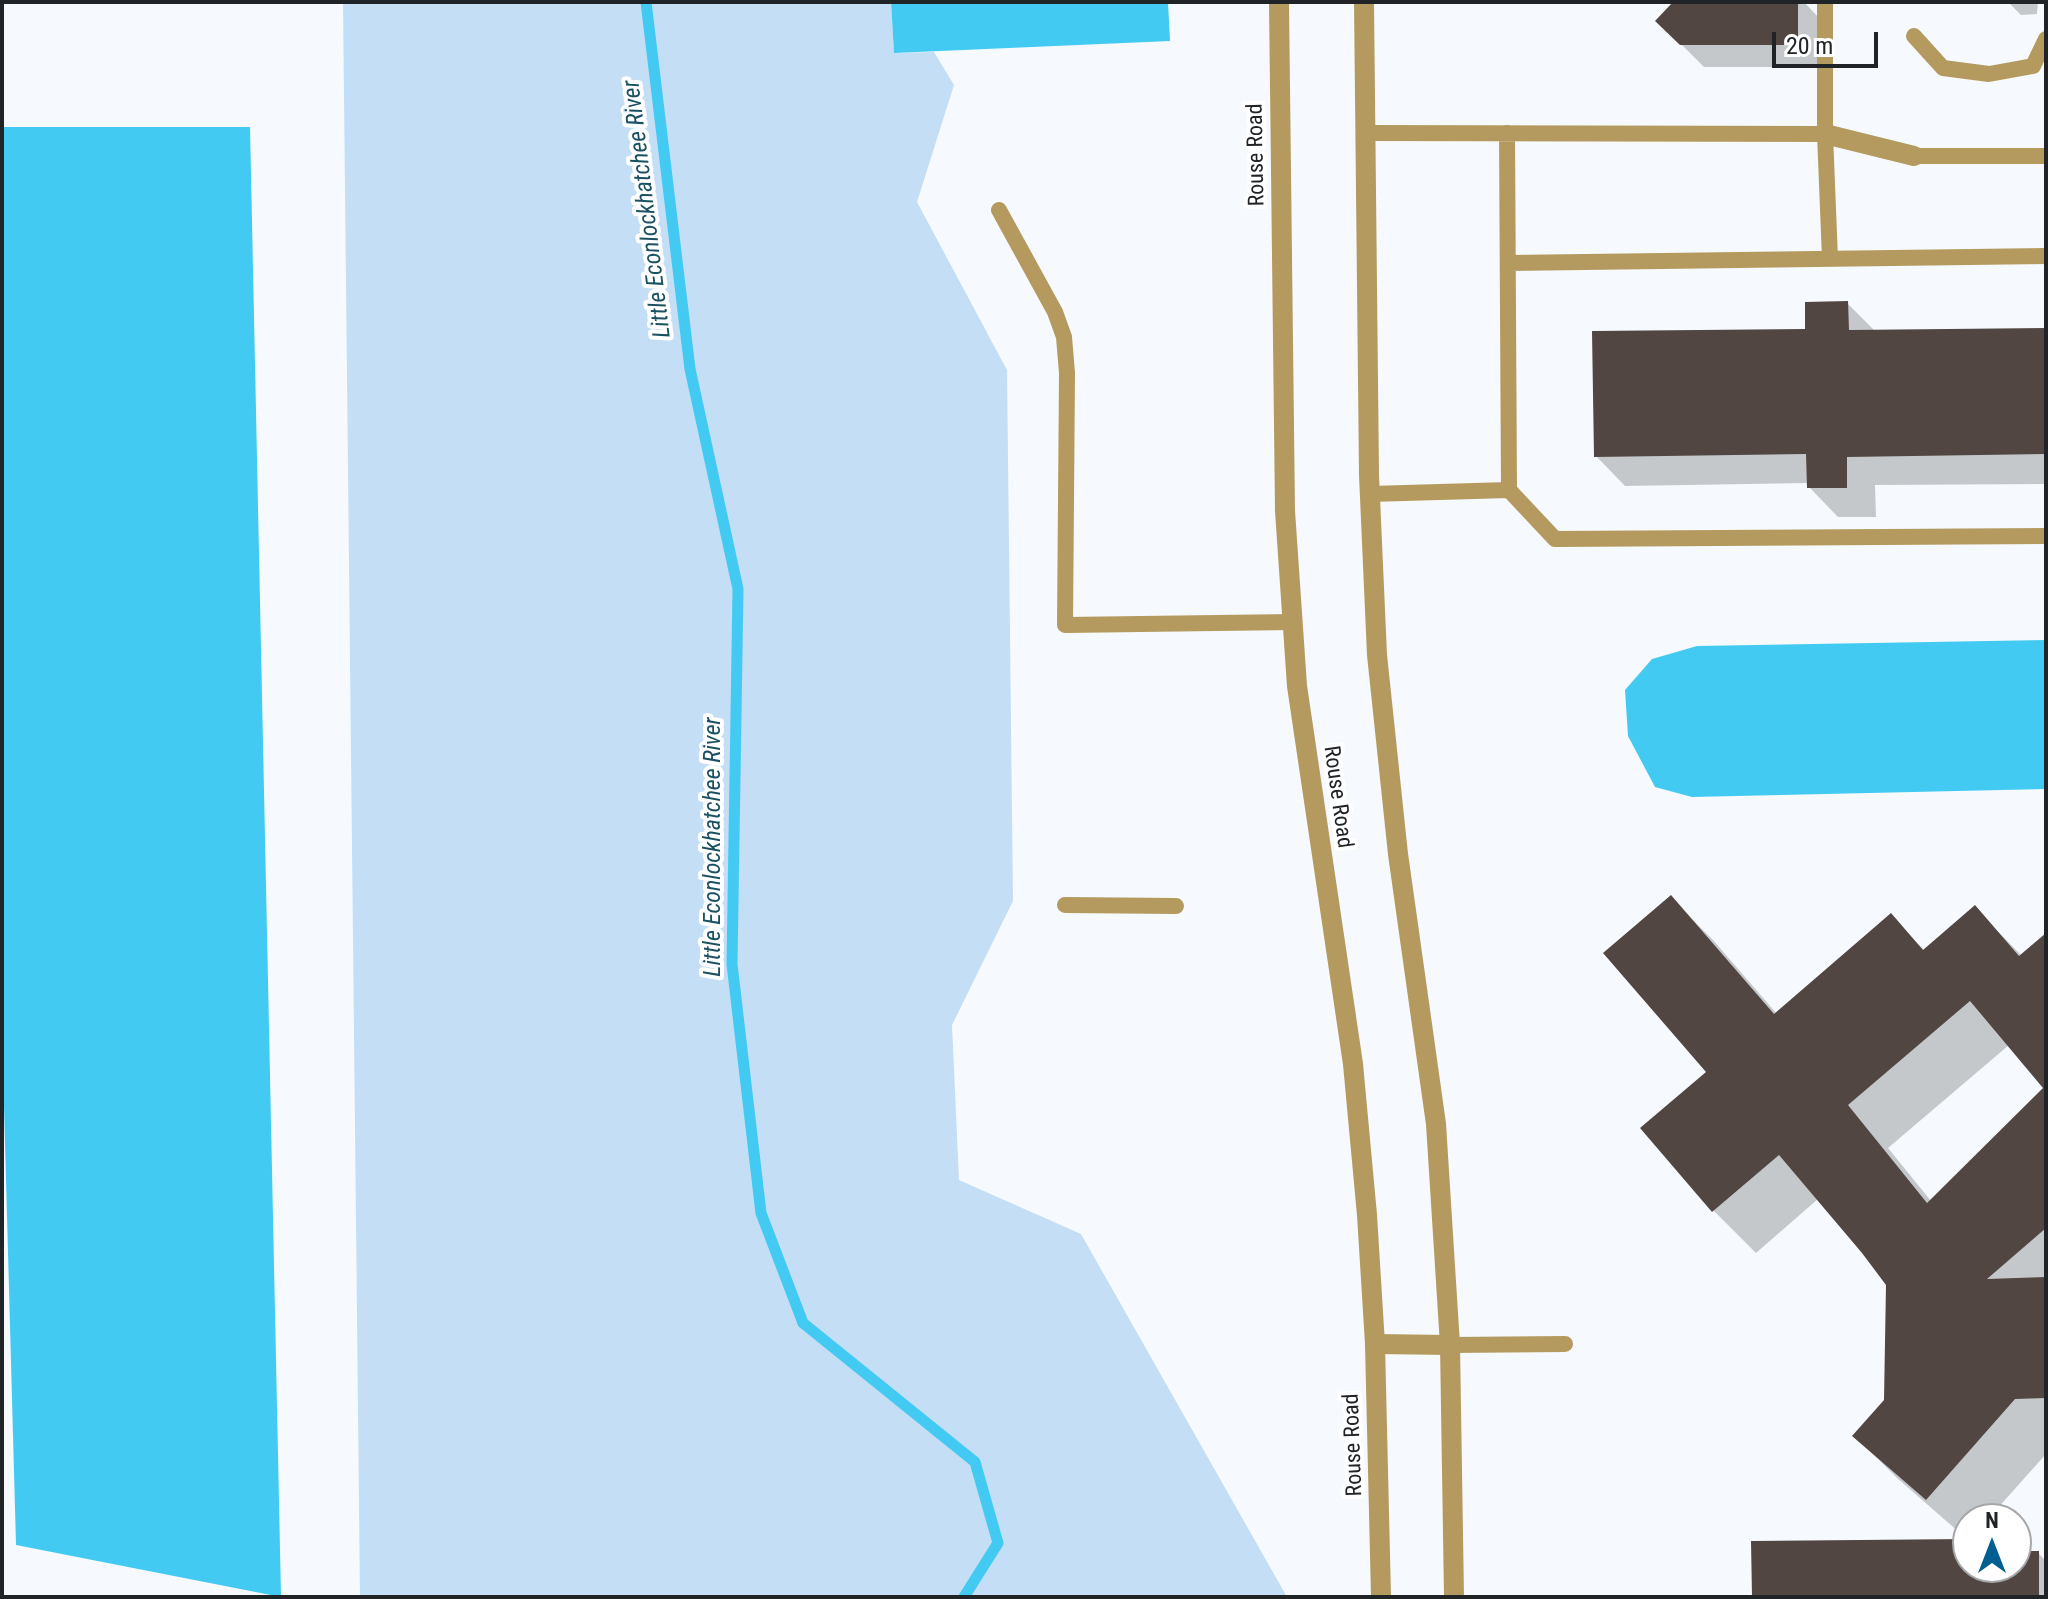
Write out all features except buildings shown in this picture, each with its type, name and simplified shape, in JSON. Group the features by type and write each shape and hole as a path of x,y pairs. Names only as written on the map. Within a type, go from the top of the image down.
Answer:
{"street":[{"name":"Rouse Road","path":"1279,2 1285,511 1297,686 1353,1064 1367,1215 1375,1344 1381,1597"},
{"path":"1364,2 1370,494 1377,655 1398,854 1436,1124 1450,1345 1454,1597"},
{"path":"1825,134 1914,156"},
{"path":"1375,1344 1450,1345"}],"lane":[{"path":"1825,2 1825,134 1830,259"},
{"path":"1914,36 1943,68 1989,74 2033,66 2046,39"},
{"path":"1365,133 1825,134"},
{"path":"1507,133 1509,490 1555,539 2046,536"},
{"path":"1914,156 2046,156"},
{"path":"999,210 1055,312 1064,337 1067,373 1065,625 1293,622"},
{"path":"1508,263 2046,256"},
{"path":"1370,494 1509,490"},
{"path":"1065,905 1176,906"},
{"path":"1450,1345 1565,1344"}],"shaded area":[{"path":"343,2 891,2 894,53 934,52 954,85 917,202 1007,370 1013,901 952,1025 959,1180 1081,1234 1287,1597 360,1597"}],"water":[{"path":"891,2 1168,2 1170,41 894,53"},
{"path":"2,127 250,127 281,1597 16,1545 2,1033"},
{"path":"2046,640 2046,789 1692,797 1655,787 1628,736 1625,690 1652,659 1697,646"}],"waterway":[{"name":"Little Econlockhatchee River","path":"646,2 690,369 738,589 732,964 761,1213 803,1323 975,1462 998,1543 964,1597"}]}
